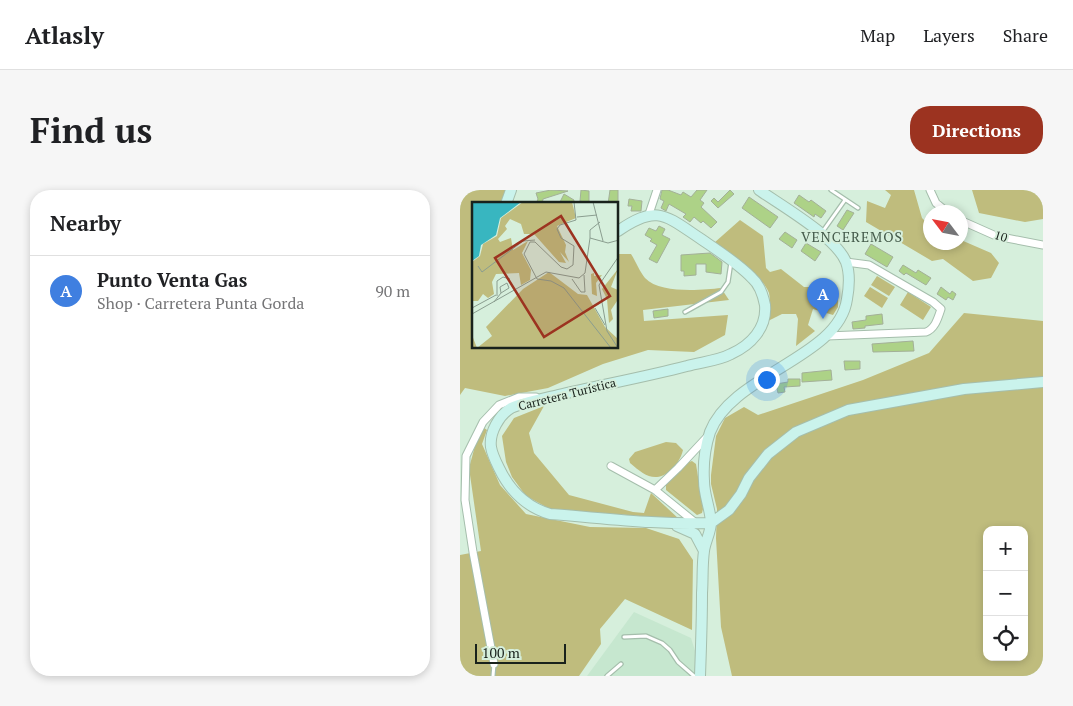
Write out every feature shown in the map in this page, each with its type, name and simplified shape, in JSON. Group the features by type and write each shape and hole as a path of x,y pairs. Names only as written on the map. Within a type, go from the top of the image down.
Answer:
{"main road":[{"path":"507,202 511,190"},
{"path":"700,676 704,552 711,523 704,481 706,450 710,434 716,420 729,405 743,393 827,336 840,321 846,308 849,281 846,262 836,248 821,234 759,190"},
{"path":"619,230 629,222 649,214"},
{"name":"Carretera Turística","path":"649,214 671,219 753,278 760,288 764,304 764,320 760,330 753,340 730,355 511,408 501,417 494,428 491,437 491,447 501,473 516,494 525,503 537,510 550,514 652,521 674,525 711,523"},
{"path":"711,523 729,510 741,494 749,478 768,454 796,432 848,410 964,389 1043,382"},
{"path":"674,525 695,534 704,552"}],"street":[{"path":"649,214 657,190"},
{"path":"930,190 938,205"},
{"name":"10","path":"968,224 996,236 1043,245"},
{"path":"827,336 926,332 930,331 941,310 933,302 869,265 846,262"},
{"path":"494,664 465,500 463,456 483,422 499,405 520,397 551,397"},
{"path":"655,490 710,434"},
{"path":"611,466 655,490 697,524"}],"lane":[{"path":"831,190 858,208"},
{"path":"821,234 845,200"},
{"path":"685,312 721,292 728,282 731,262"},
{"path":"624,637 646,636 656,640 670,650 678,662 694,676"},
{"path":"493,676 494,664"},
{"path":"607,676 621,664"}],"shaded area":[{"path":"460,190 506,190 501,202 472,202 472,349 619,349 619,254 631,254 643,276 661,287 682,290 721,288 729,300 643,310 644,321 728,315 725,335 694,352 648,350 603,364 548,388 505,396 465,388 460,395"},
{"path":"885,190 914,190 923,219 923,250 968,250 968,243 991,253 999,263 991,278 973,281 943,259 932,261 866,222 867,201 885,208 891,195"},
{"path":"972,190 1043,190 1043,219 1025,222 979,213"},
{"path":"740,220 763,236 766,268 770,272 781,269 804,287 811,287 821,296 838,296 838,307 833,315 813,309 808,325 815,331 796,346 798,319 796,314 782,314 768,321 770,296 765,286 745,265 714,243"},
{"path":"877,276 895,287 889,296 871,285"},
{"path":"870,287 888,298 882,308 864,296"},
{"path":"908,292 931,307 923,320 900,305"},
{"path":"964,313 1043,321 1043,676 732,676 721,627 716,538 717,509 711,484 716,436 725,418 744,407 758,415 863,380 929,353"},
{"path":"544,406 529,433 534,453 569,495 633,512 644,513 651,493 679,519 550,509 526,496 512,477 506,462 502,436 514,418"},
{"path":"483,427 487,430 482,444 500,485 526,514 590,527 646,528 679,539 693,560 692,630 625,599 600,629 601,644 579,676 460,676 460,555 481,551 469,468"},
{"path":"666,442 676,443 683,450 677,463 665,474 655,477 650,476 630,463 629,459 635,452"},
{"path":"692,461 696,464 703,509 702,513 697,515 666,490 666,485"},
{"path":"634,612 691,638 696,654 695,676 587,676"}],"building":[{"path":"551,190 568,191 543,199 542,202 537,202 536,193"},
{"path":"581,190 589,191 589,202 580,201"},
{"path":"610,190 618,190 618,202 608,202"},
{"path":"662,190 668,190 681,195 683,192 691,197 697,190 707,190 700,200 704,203 701,207 717,222 711,228 703,221 701,223 694,217 690,222 683,217 686,214 669,204 666,211 661,208 664,201 660,199"},
{"path":"730,190 734,194 718,208 711,201 714,198 718,202"},
{"path":"564,194 574,200 574,202 560,202"},
{"path":"799,195 809,202 811,200 826,211 821,218 815,214 814,217 794,203"},
{"path":"749,197 778,217 770,228 742,208"},
{"path":"629,199 642,201 641,211 631,211 632,206 628,206"},
{"path":"847,210 854,213 843,230 837,226"},
{"path":"659,226 665,229 662,235 670,239 657,263 649,259 657,245 645,235 649,228 656,231"},
{"path":"785,232 797,240 792,248 779,239"},
{"path":"806,243 821,252 815,261 801,251"},
{"path":"871,244 893,257 887,267 865,254"},
{"path":"710,253 722,262 721,274 706,272 706,264 696,264 696,275 684,276 684,271 681,271 681,255"},
{"path":"903,265 916,273 918,270 931,278 926,285 906,273 904,275 899,271"},
{"path":"822,284 835,286 834,293 820,291"},
{"path":"941,287 950,294 952,291 956,294 953,300 948,297 946,300 937,294"},
{"path":"668,309 668,316 654,318 653,311"},
{"path":"882,314 883,324 853,329 852,322 866,320 866,316"},
{"path":"913,341 914,351 873,352 872,344"},
{"path":"844,361 860,361 860,369 845,370"},
{"path":"831,370 832,380 802,382 802,373"},
{"path":"788,379 800,379 800,386 784,387 785,392 778,393 776,384 788,382"}],"place":[{"name":"Punto Venta Gas","path":"823,319"}],"district":[{"name":"VENCEREMOS","path":"852,236"}]}
